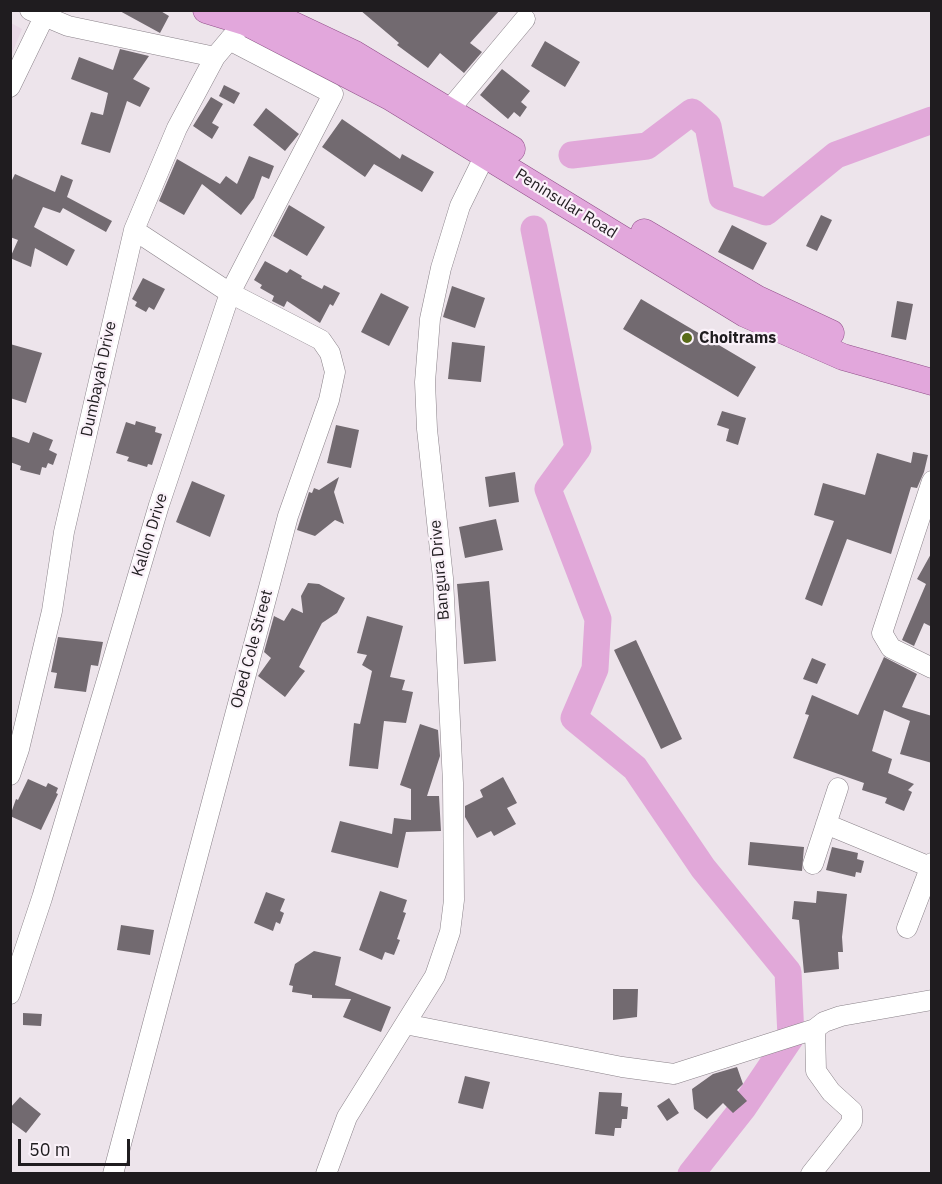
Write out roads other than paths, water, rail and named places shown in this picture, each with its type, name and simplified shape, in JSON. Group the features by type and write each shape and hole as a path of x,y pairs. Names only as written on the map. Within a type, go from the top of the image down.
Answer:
{"main road":[{"name":"Peninsular Road","path":"206,10 355,54 450,110 490,146 745,314 843,357 932,382"},
{"name":"Peninsular Road","path":"248,21 390,97 490,146 619,217 756,298 847,340 932,364"}],"street":[{"path":"10,87 37,14 68,26 215,57"},
{"path":"450,110 525,19"},
{"name":"Dumbayah Drive","path":"10,775 15,747 52,612 64,532 134,230 177,128 215,57 248,21"},
{"name":"Kallon Drive","path":"10,994 42,898 159,506 230,293 333,94 248,21"},
{"name":"Bangura Drive","path":"326,1173 347,1117 435,975 450,932 454,900 453,783 443,578 427,429 425,382 430,319 441,268 460,206 490,146"},
{"name":"Obed Cole Street","path":"113,1173 288,516 329,400 335,372 330,353 321,340 230,293 134,230"},
{"path":"932,481 882,625 882,633 891,648 932,668"},
{"path":"813,864 838,788"},
{"path":"826,824 931,865 907,928"},
{"path":"405,1024 622,1067 674,1074 809,1031 841,1016 932,1000"},
{"path":"809,1031 816,1071 831,1092 852,1111 852,1122 811,1173"}],"waterway":[{"path":"572,155 647,146 692,112 708,126 722,197 766,212 836,155 932,120"},
{"path":"534,229 578,448 548,489 598,619 595,669 574,718 635,768 703,868 788,972 791,1037 743,1108 691,1174"}],"place":[{"name":"Choitrams","path":"687,338"}]}
